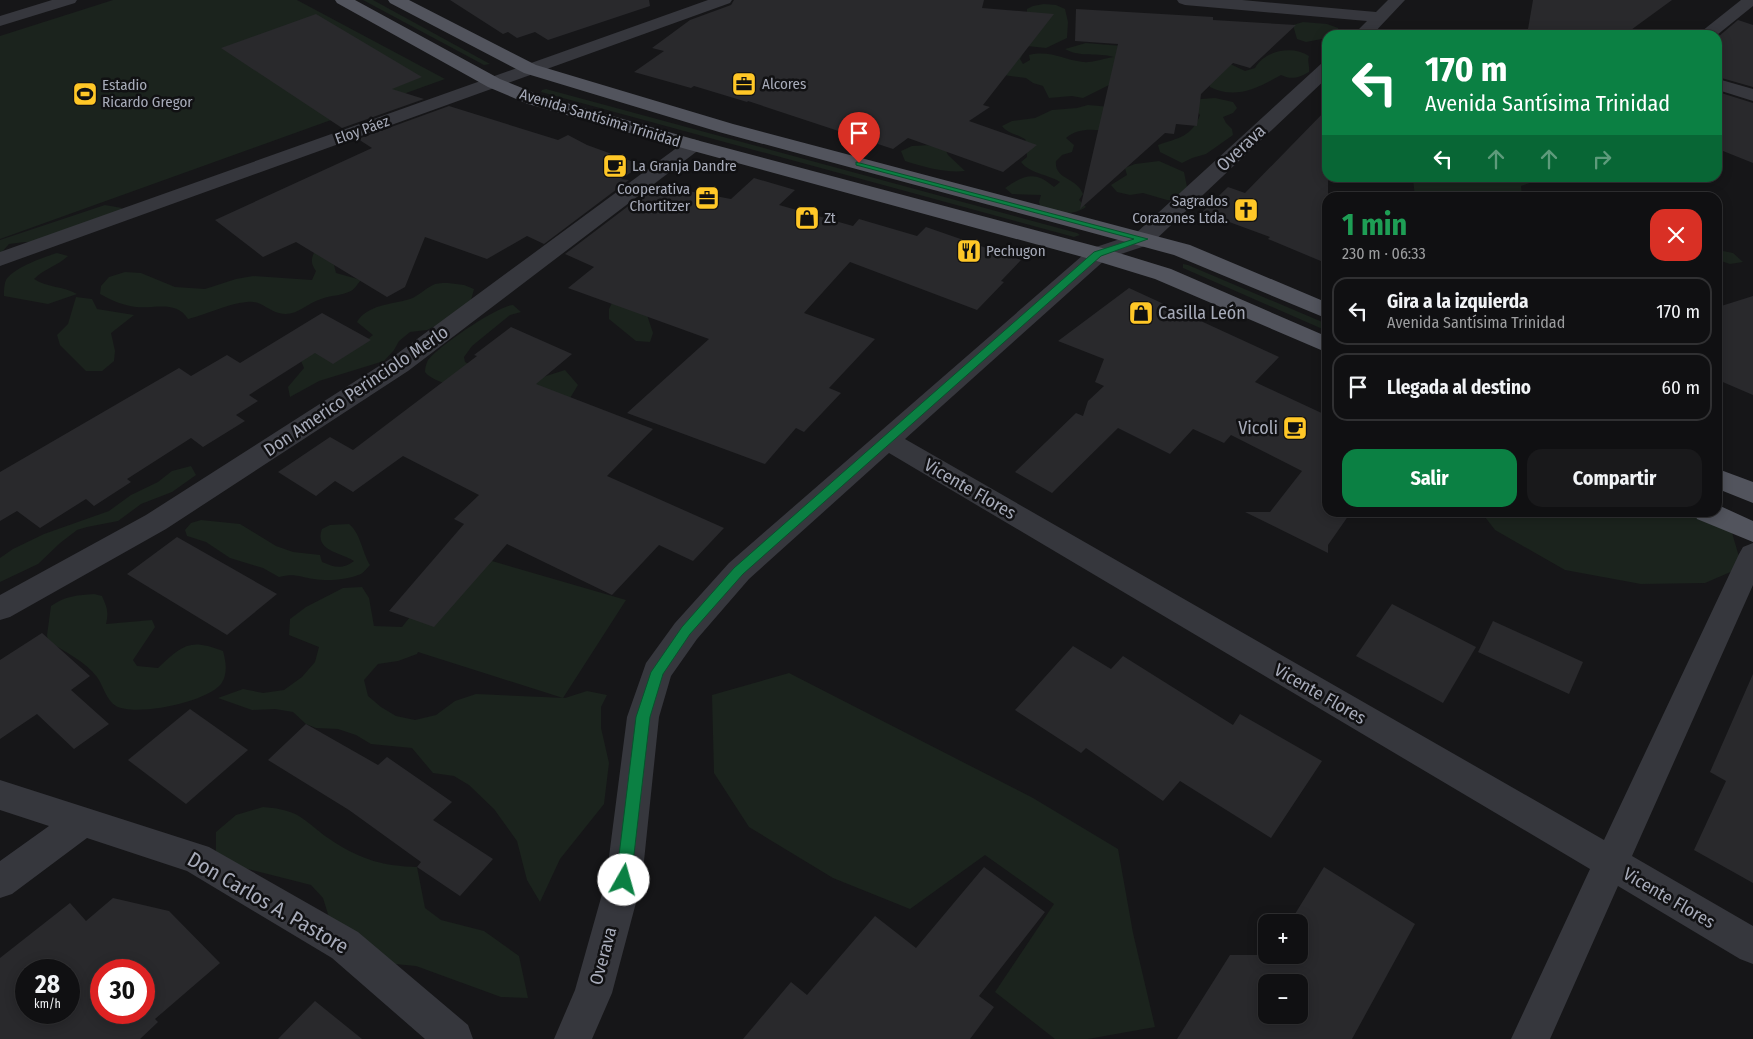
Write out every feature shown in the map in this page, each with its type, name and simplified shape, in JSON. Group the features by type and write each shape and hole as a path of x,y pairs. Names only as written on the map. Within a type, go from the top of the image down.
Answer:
{"main road":[{"name":"Avenida Santísima Trinidad","path":"343,0 494,84 553,106 693,146 1098,254 1163,274 1322,343"},
{"name":"Avenida Santísima Trinidad","path":"396,0 530,69 726,128 1182,250 1322,309"},
{"path":"1722,480 1753,493"},
{"path":"1719,517 1753,532"}],"street":[{"path":"0,4 15,0"},
{"path":"0,22 69,0"},
{"name":"Eloy Páez","path":"0,259 494,84 530,69 724,0"},
{"path":"1184,0 1381,17"},
{"path":"1367,30 1397,0"},
{"path":"1712,30 1751,0"},
{"name":"Overava","path":"573,1039 593,993 624,880 643,717 657,672 686,630 739,571 1098,254 1143,239 1322,73"},
{"path":"1722,85 1753,95"},
{"name":"Don Americo Perinciolo Merlo","path":"0,610 156,522 399,365 693,146"},
{"name":"Vicente Flores","path":"887,440 1753,946"},
{"path":"1530,1039 1753,554"},
{"name":"Don Carlos A. Pastore","path":"0,794 198,858 345,945 454,1039"},
{"path":"0,882 82,822"}],"shaded area":[{"path":"113,0 297,0 445,79 0,239 0,36"},
{"path":"363,0 373,0 490,64 484,65"},
{"path":"1044,4 1056,5 1065,9 1068,22 1067,38 1046,48 1027,46 1027,9"},
{"path":"1303,22 1327,24 1339,30 1322,30 1322,39 1306,42 1297,39 1293,25"},
{"path":"1086,43 1133,47 1226,62 1245,71 1255,68 1265,57 1272,53 1288,50 1309,56 1309,72 1295,78 1281,75 1246,91 1219,91 1210,87 1210,80 1109,85 1083,98 1072,96 1049,98 1043,86 1033,83 1026,78 1003,75 1023,54 1020,59 1023,64 1030,60 1029,55 1037,54 1050,54 1083,62 1114,57 1083,54 1065,49"},
{"path":"546,89 1080,235 1074,237 541,92"},
{"path":"1215,98 1233,102 1237,108 1233,113 1223,117 1232,129 1233,135 1206,154 1182,163 1160,152 1158,145 1184,136 1197,122 1200,115 1188,100"},
{"path":"1088,105 1111,107 1113,132 1083,130 1071,134 1066,138 1074,145 1072,152 1062,155 1056,161 1056,167 1059,172 1080,188 1083,194 1079,200 1086,207 1070,213 1041,209 1039,202 1041,195 1012,194 1005,188 1024,177 1030,176 1041,178 1054,187 1060,182 1025,166 1021,162 1027,157 1027,150 1018,145 1026,140 1007,131 1002,126 1012,121 1035,118 1052,110"},
{"path":"932,145 945,149 948,155 965,171 942,170 905,161 901,151 912,146"},
{"path":"1159,161 1184,172 1187,187 1181,193 1182,200 1167,200 1143,193 1130,195 1117,192 1111,185 1127,175 1125,168 1135,164"},
{"path":"1413,182 1532,182 1521,186 1522,192 1414,192"},
{"path":"105,205 122,208 111,222 46,242 9,244 0,254 0,240"},
{"path":"316,249 334,265 336,273 361,280 351,291 321,299 296,312 279,313 256,302 247,302 188,319 183,313 169,307 130,306 100,294 101,286 109,277 125,272 141,273 175,287 205,289 236,279 253,276 312,280 316,271 312,260"},
{"path":"1722,251 1733,253 1743,262 1730,264 1722,261"},
{"path":"57,253 68,256 34,279 77,294 48,304 4,296 5,282 15,271"},
{"path":"1183,264 1188,265 1322,322 1322,329 1183,268"},
{"path":"435,284 464,285 474,289 471,300 445,321 427,330 410,332 399,341 384,361 319,381 290,397 288,387 304,368 297,351 362,344 373,335 357,322 367,312 380,306 410,299"},
{"path":"76,297 92,299 97,309 134,315 111,333 115,351 114,361 102,371 86,371 60,345 57,335 68,324"},
{"path":"613,301 647,315 653,333 650,342 636,341 609,319 609,309"},
{"path":"513,305 521,312 510,315 472,346 464,357 465,362 482,372 521,384 565,370 578,385 567,403 469,390 434,379 425,372 428,360 444,346 482,319"},
{"path":"191,466 196,475 172,492 141,504 118,521 77,530 38,564 0,582 0,558 13,549 44,534 109,511 131,495 158,482 172,471"},
{"path":"1722,516 1728,519 1742,567 1705,583 1641,584 1565,570 1495,530 1485,517"},
{"path":"201,520 240,524 276,546 293,552 320,555 322,562 338,567 346,566 354,561 325,546 322,542 322,529 330,525 349,524 359,538 370,565 360,574 342,579 319,580 293,575 279,577 263,568 230,558 206,542 187,536 185,530 191,523"},
{"path":"461,552 626,600 563,698 587,691 607,695 601,707 601,728 609,763 604,804 560,859 540,902 527,880 517,841 494,809 469,785 454,776 433,773 412,748 371,744 356,735 338,729 316,728 306,724 293,712 275,709 252,710 218,698 243,689 263,693 284,690 302,677 315,662 319,647 289,635 290,619 306,607 343,588 362,587 369,598 374,626 402,627","holes":["418,652 563,698 476,694 455,701 436,715 415,720 396,716 381,707 368,696 364,680 378,664 398,661"]},
{"path":"94,594 102,596 105,603 107,613 106,624 152,620 155,627 133,660 137,666 158,668 181,649 187,646 202,645 223,651 226,672 221,684 202,697 171,706 139,710 116,706 105,693 97,677 87,666 48,641 47,635 51,606 67,598"},
{"path":"789,673 1033,798 1118,849 1133,933 1155,1027 1088,1039 1055,1039 995,992 1054,904 985,855 910,909 833,878 749,827 714,773 712,695"},
{"path":"263,807 295,814 334,842 364,858 394,865 417,867 425,908 441,920 484,931 519,956 528,998 501,997 416,966 395,964 336,940 323,898 311,885 228,864 216,851 216,832 236,815"}],"building":[{"path":"450,0 649,0 650,6 548,40 535,32 517,38 508,32 503,34"},
{"path":"734,0 984,0 982,8 1054,14 983,105 990,107 969,121 1037,145 1003,172 908,138 893,149 748,101 634,72 664,51 652,48 690,20 731,5"},
{"path":"1533,0 1672,0 1631,30 1528,30"},
{"path":"1076,9 1213,17 1213,20 1296,25 1250,68 1233,63 1201,94 1197,126 1176,124 1174,134 1165,133 1080,209 1118,44 1075,41"},
{"path":"316,14 422,77 392,89 424,99 342,128 221,48"},
{"path":"1738,20 1753,25 1753,87 1722,78 1722,34"},
{"path":"1722,93 1753,103 1753,163 1722,151"},
{"path":"449,106 558,140 568,135 587,145 642,165 621,179 629,180 544,244 527,236 487,259 425,237 405,287 387,297 296,242 263,257 215,220 372,148 358,139"},
{"path":"1322,114 1322,182 1328,182 1328,192 1322,192 1322,262 1268,239 1270,237 1202,212 1228,187 1245,193"},
{"path":"754,178 795,190 779,205 853,226 859,219 917,236 926,227 1021,260 1001,281 1004,282 977,310 850,262 804,313 875,339 829,388 841,393 804,432 796,428 765,464 627,413 709,339 568,288 594,267 565,254 656,185 731,199"},
{"path":"1129,288 1279,357 1255,382 1322,413 1322,517 1348,517 1328,545 1328,553 1245,512 1270,512 1302,471 1231,435 1224,443 1193,429 1170,454 1118,428 1052,493 1015,472 1076,413 1083,416 1088,401 1104,386 1095,382 1104,359 1058,341"},
{"path":"1753,296 1753,395 1722,382 1722,306"},
{"path":"322,313 371,340 333,364 315,353 249,395 258,401 236,415 245,421 203,447 191,438 127,479 131,482 94,506 86,499 40,528 17,511 0,521 0,472 179,368 191,376 227,355 240,363"},
{"path":"511,327 572,354 536,384 653,429 607,476 724,528 693,561 659,545 612,595 507,544 434,627 389,611 464,524 454,519 479,495 403,456 353,492 335,481 316,496 278,472 330,437 353,450 477,356 474,355"},
{"path":"177,537 277,594 227,635 127,574"},
{"path":"1392,604 1476,647 1443,703 1356,656"},
{"path":"1493,621 1583,662 1569,694 1478,652"},
{"path":"42,633 90,676 71,690 109,724 74,749 37,714 0,739 0,660"},
{"path":"1073,646 1111,669 1123,656 1233,725 1240,714 1322,761 1271,838 1180,781 1163,801 1086,748 1081,753 1015,710"},
{"path":"1753,674 1753,883 1694,850 1726,781 1710,772"},
{"path":"190,709 248,750 186,804 128,760"},
{"path":"306,724 378,765 387,757 452,802 433,820 493,859 460,896 417,867 421,862 349,810 268,760"},
{"path":"984,867 1045,912 979,996 994,1007 970,1039 743,1039 791,982 807,995 875,916 916,948"},
{"path":"1324,867 1415,924 1352,1039 1177,1039 1230,955 1258,955 1258,964 1308,964 1308,914 1295,914"},
{"path":"113,898 169,911 220,963 155,1019 158,1022 140,1039 0,1039 0,958 70,903 86,921"},
{"path":"315,1001 362,1039 278,1039"}],"place":[{"name":"Alcores","path":"744,84"},
{"name":"Estadio Ricardo Gregor","path":"85,94"},
{"name":"La Granja Dandre","path":"615,166"},
{"name":"Cooperativa Chortitzer","path":"707,198"},
{"name":"Sagrados Corazones Ltda.","path":"1246,210"},
{"name":"Zt","path":"807,218"},
{"name":"Pechugon","path":"969,251"},
{"name":"Casilla León","path":"1141,313"},
{"name":"Vicoli","path":"1295,428"}],"route":[{"path":"624,880 643,717 657,672 686,630 739,571 1098,254 1143,239 859,163"}]}
